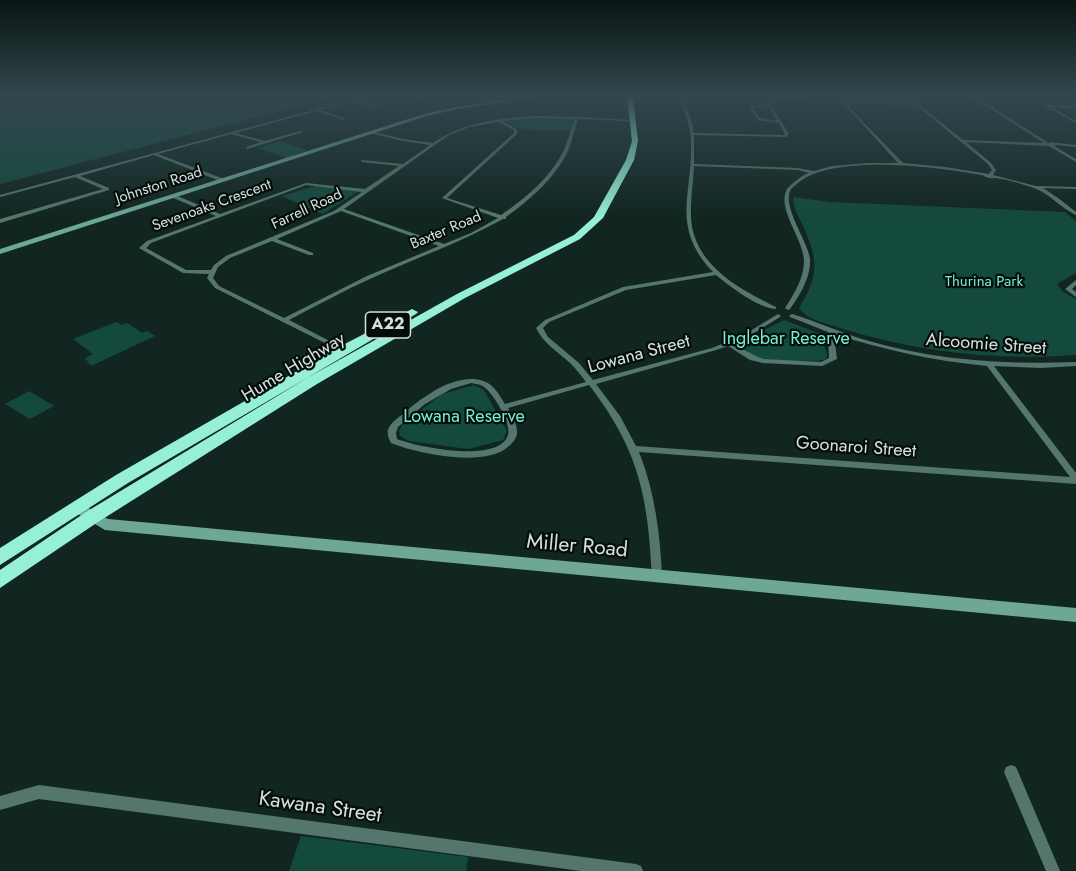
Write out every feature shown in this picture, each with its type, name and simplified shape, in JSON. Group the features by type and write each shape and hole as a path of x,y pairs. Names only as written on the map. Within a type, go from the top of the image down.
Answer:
{"highway":[{"name":"Hume Highway","path":"0,580 85,512 343,350 440,298 556,241 580,226 598,204 622,159 628,138"},
{"name":"Hume Highway","path":"0,557 85,512 461,296 577,237 598,218 630,160 634,138"}],"street":[{"path":"0,196 213,138"},
{"path":"246,138 265,143"},
{"path":"247,148 282,138"},
{"name":"Johnston Road","path":"0,252 354,138"},
{"path":"394,138 434,144"},
{"name":"Farrell Road","path":"212,272 228,257 341,209 443,138"},
{"path":"504,218 444,198 511,138"},
{"name":"Baxter Road","path":"283,321 378,273 504,218 527,201 563,158 573,138"},
{"path":"692,138 692,237 701,254 718,273 739,290 776,312 792,316 794,312 780,306 776,312"},
{"path":"876,138 901,164"},
{"path":"959,138 993,166 994,170 990,177"},
{"path":"1035,138 1045,144"},
{"path":"963,141 1076,146"},
{"path":"1053,146 1076,161"},
{"path":"153,154 222,180"},
{"path":"362,161 403,165"},
{"path":"692,165 798,169 812,172 860,164 901,164 947,169 1035,187 1076,188"},
{"path":"788,308 804,280 807,260 786,200 792,185 812,172"},
{"path":"0,221 107,189 76,176"},
{"name":"Sevenoaks Crescent","path":"212,272 185,272 142,248 149,242 306,184 367,190"},
{"path":"1035,187 1076,214"},
{"path":"173,196 221,216"},
{"path":"341,209 443,246"},
{"path":"273,239 311,254"},
{"path":"212,272 211,281 217,287 343,350"},
{"path":"657,576 650,513 640,463 634,449 606,400 577,365 540,332 539,328 542,324 625,288 718,273"},
{"path":"1076,282 1068,289 1076,295"},
{"name":"Lowana Street","path":"502,407 729,344 776,312"},
{"name":"Alcoomie Street","path":"792,316 831,333 920,355 989,364 1076,364"},
{"path":"729,344 758,360 822,364 833,359 831,333"},
{"path":"989,364 1076,480"},
{"path":"471,381 484,384 492,390 502,407 513,427 513,436 506,445 477,454 420,450 401,444 391,435 397,423 435,392 450,385 471,381"},
{"name":"Goonaroi Street","path":"634,449 1076,480"},
{"name":"Miller Road","path":"85,512 105,524 1076,615"},
{"path":"1011,772 1053,871"},
{"name":"Kawana Street","path":"0,803 39,792 636,871"}],"green space":[{"path":"0,138 177,138 0,184"},
{"path":"280,141 308,150 286,158 259,148"},
{"path":"316,186 359,191 323,214 281,196"},
{"name":"Thurina Park","path":"793,197 830,202 1065,212 1076,221 1076,273 1057,284 1063,292 1076,299 1076,355 1016,357 927,349 869,336 812,318 799,308 811,286 814,257"},
{"name":"Inglebar Reserve","path":"784,320 818,333 827,353 826,359 788,361 767,359 757,357 742,347 744,340"},
{"path":"116,322 122,325 127,323 142,333 147,331 155,336 91,366 85,358 93,354 73,339"},
{"name":"Lowana Reserve","path":"474,385 484,390 507,431 503,440 468,449 409,441 400,436 399,431 402,425 442,394"},
{"path":"29,391 54,406 30,419 5,404"},
{"path":"301,836 468,857 466,871 289,871"}]}
